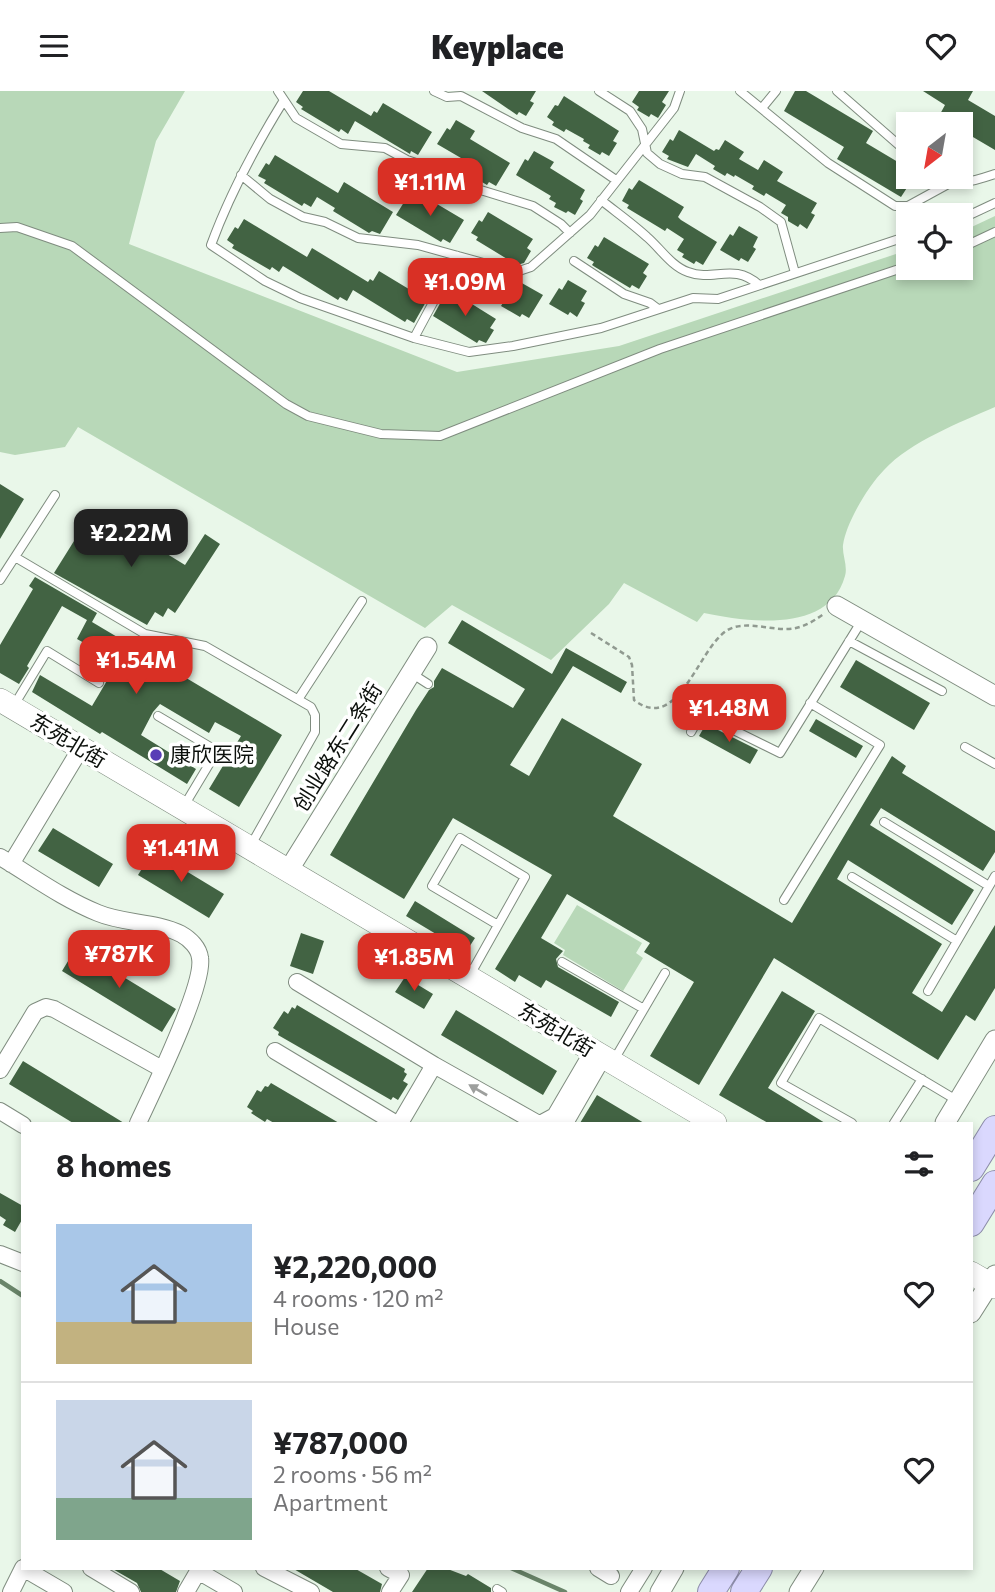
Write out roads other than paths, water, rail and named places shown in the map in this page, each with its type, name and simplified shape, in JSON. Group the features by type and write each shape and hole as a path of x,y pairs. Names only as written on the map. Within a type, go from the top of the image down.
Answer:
{"highway":[{"path":"973,1165 993,1132"},
{"path":"973,1220 995,1184"},
{"path":"711,1592 725,1570"},
{"path":"744,1592 758,1570"}],"main road":[{"name":"东苑北街","path":"6,704 713,1122"}],"street":[{"path":"837,606 995,696"},
{"name":"创业路东二条街","path":"288,871 427,647"},
{"path":"81,748 6,860 97,913 121,922 167,929 182,935 194,945 200,957 199,978 138,1122"},
{"path":"297,982 434,1065 538,1122"},
{"path":"0,1070 7,1044 35,1012 46,1007 162,1069"},
{"path":"946,1122 995,1040"},
{"path":"275,1051 395,1122"},
{"path":"542,1122 555,1116 603,1057"},
{"path":"566,1122 603,1057"},
{"path":"398,1122 434,1065"},
{"path":"0,1111 21,1124"},
{"path":"0,1254 21,1262"},
{"path":"973,1309 988,1279"},
{"path":"11,1592 22,1570"},
{"path":"26,1570 64,1592"},
{"path":"94,1570 111,1587 131,1592"},
{"path":"186,1592 198,1570"},
{"path":"201,1570 234,1592"},
{"path":"268,1570 311,1592"},
{"path":"390,1592 401,1575 392,1570"},
{"path":"629,1592 643,1570"},
{"path":"660,1592 673,1570"},
{"path":"799,1592 813,1570"}],"lane":[{"path":"278,91 296,118 341,144 385,148 474,188 533,206 570,233"},
{"path":"434,91 447,97 461,96 522,128 556,139 616,180"},
{"path":"599,91 630,111 642,129 647,153 660,164 682,174 705,177 760,207 781,222 795,273"},
{"path":"241,175 270,199 303,217 324,222 358,238 418,245 516,272 531,267 590,215 674,108 680,91"},
{"path":"740,91 828,163 895,206 908,206 939,189"},
{"path":"762,108 776,91"},
{"path":"838,91 896,142"},
{"path":"284,100 248,158 224,209 211,245 265,281 300,298 414,338 469,352 601,328 693,298 718,299 896,240"},
{"path":"973,182 995,174"},
{"path":"601,200 644,234 673,264 688,273 707,275 726,272 750,277 759,285"},
{"path":"973,213 995,203"},
{"path":"0,228 17,227 72,246 286,404 308,416 381,434 440,436 660,349 896,270"},
{"path":"973,242 995,232"},
{"path":"414,338 458,256"},
{"path":"574,261 624,294 658,309"},
{"path":"0,580 55,495"},
{"path":"15,557 145,634 205,646 311,707 315,715 314,732 249,848"},
{"path":"299,698 362,601"},
{"path":"691,732 701,713 780,753 862,620"},
{"path":"849,641 942,691"},
{"path":"6,704 47,651 99,683"},
{"path":"411,673 428,684"},
{"path":"785,900 880,745 810,703"},
{"path":"158,716 217,751 183,809"},
{"path":"965,747 995,764"},
{"path":"884,822 989,886"},
{"path":"468,977 498,925 525,877 460,838 432,886 498,925"},
{"path":"928,991 995,876"},
{"path":"852,877 957,941"},
{"path":"562,962 644,1009"},
{"path":"603,1057 644,1009 665,973"},
{"path":"850,1122 781,1083 819,1018 958,1101"},
{"path":"895,1122 922,1079"}],"waterway":[{"path":"0,1281 21,1295"},
{"path":"516,1570 565,1592"}],"place":[{"name":"康欣医院","path":"156,755"}]}
